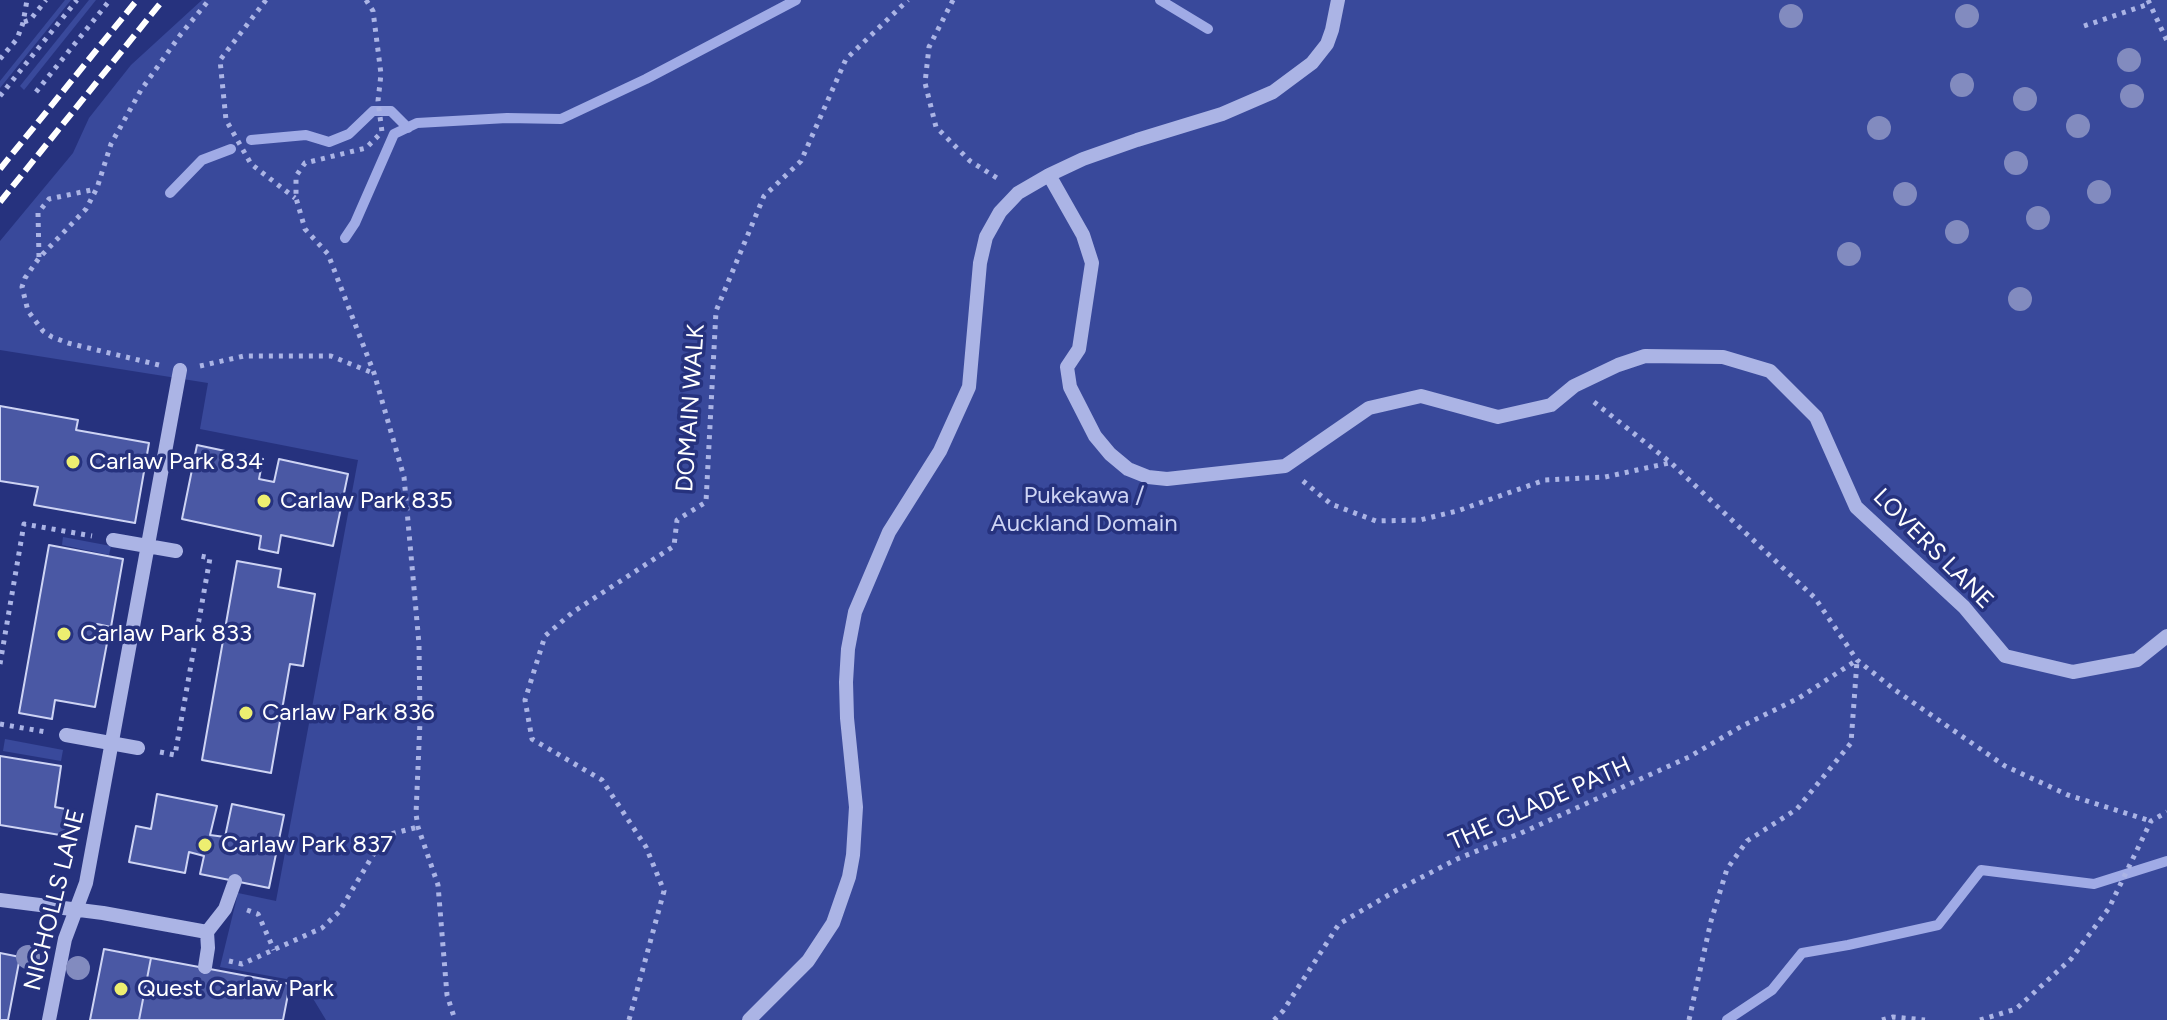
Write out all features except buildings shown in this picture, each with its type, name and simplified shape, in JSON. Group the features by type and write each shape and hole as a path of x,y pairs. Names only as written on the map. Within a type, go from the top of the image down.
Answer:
{"street":[{"path":"749,1020 808,961 833,923 849,877 856,807 846,682 855,612 889,532 940,451 969,387 977,288 986,237 1000,212 1018,193 1083,159 1222,114 1273,92 1299,75 1321,53 1332,30 1338,0"},
{"name":"LOVERS LANE","path":"1049,175 1083,235 1092,263 1079,349 1067,367 1070,387 1095,436 1128,469 1148,477 1167,479 1285,466 1369,408 1421,396 1498,417 1551,405 1574,386 1645,356 1723,357 1770,371 1816,417 1856,507 1964,607 2005,656 2073,672 2137,660 2167,636"},
{"name":"NICHOLLS LANE","path":"49,1020 65,939 86,883 176,369"},
{"path":"113,540 176,551"},
{"path":"66,735 138,748"},
{"path":"207,932 225,909 235,881"},
{"path":"0,900 103,913 207,932"},
{"path":"205,967 207,932"}],"path":[{"path":"0,59 17,39 27,0"},
{"path":"23,23 30,20 46,0"},
{"path":"0,96 77,0"},
{"path":"36,92 110,0"},
{"path":"209,0 141,90 111,144 97,188 86,209 39,258 25,278 22,287 28,311 43,331 68,343 176,369 244,356 331,356 374,373"},
{"path":"266,0 220,60 226,120 251,164 296,198"},
{"path":"366,0 373,11 381,74 378,101 382,132 366,148 305,163 296,176 296,198 305,229 328,254 374,373 404,477 419,644 418,827 438,885 447,995 455,1020"},
{"name":"DOMAIN WALK","path":"629,1020 664,891 646,847 602,780 532,739 525,700 545,636 573,612 674,546 677,520 706,502 716,311 764,196 801,161 846,59 908,0"},
{"path":"953,0 929,47 925,83 936,127 970,161 997,178"},
{"path":"2084,26 2149,2 2167,41"},
{"path":"39,258 38,213 42,203 97,188"},
{"path":"1574,386 1670,462 1815,598 1857,660 1937,721 2005,766 2068,795 2151,821"},
{"path":"1285,466 1331,504 1376,521 1420,520 1457,511 1545,480 1605,477 1670,462"},
{"path":"0,664 24,524 113,540"},
{"path":"138,748 175,755 210,558 176,551"},
{"path":"1689,1020 1711,921 1727,869 1747,841 1797,809 1851,743 1857,660"},
{"name":"THE GLADE PATH","path":"1274,1020 1283,1011 1339,924 1457,859 1689,757 1799,698 1857,660"},
{"path":"0,724 66,735"},
{"path":"1980,1020 2016,1009 2071,959 2109,908 2151,821 2167,812"},
{"path":"228,961 242,964 316,932 339,912 382,840 391,834 418,827"},
{"path":"242,908 258,914 274,950"},
{"path":"1882,1020 1893,1017 1925,1020"}],"green space":[{"path":"65,0 71,0 0,88 0,81"},
{"path":"89,0 96,0 24,90 20,86"},
{"name":"Pukekawa / Auckland Domain","path":"202,0 2167,0 2167,1020 326,1020 303,982 220,967 238,893 276,901 358,460 200,429 208,383 0,350 0,241 73,153 89,118 131,65"},
{"path":"63,537 111,546 109,555 62,545"},
{"path":"5,739 63,750 61,761 3,751"}],"waterway":[{"path":"345,238 355,223 394,134 417,123 507,118 561,119 646,79 796,0"},
{"path":"1160,0 1208,29"},
{"path":"251,140 306,135 329,142 349,134 373,111 391,111 408,128"},
{"path":"170,193 202,160 231,149"},
{"path":"1727,1020 1772,990 1802,953 1938,925 1981,870 2094,884 2167,861"}],"railway":[{"path":"0,169 137,0"},
{"path":"0,202 163,0"}],"place":[{"name":"Carlaw Park 834","path":"73,462"},
{"name":"Carlaw Park 835","path":"264,501"},
{"name":"Carlaw Park 833","path":"64,634"},
{"name":"Carlaw Park 836","path":"246,713"},
{"name":"Carlaw Park 837","path":"205,845"},
{"name":"Quest Carlaw Park","path":"121,989"}]}
